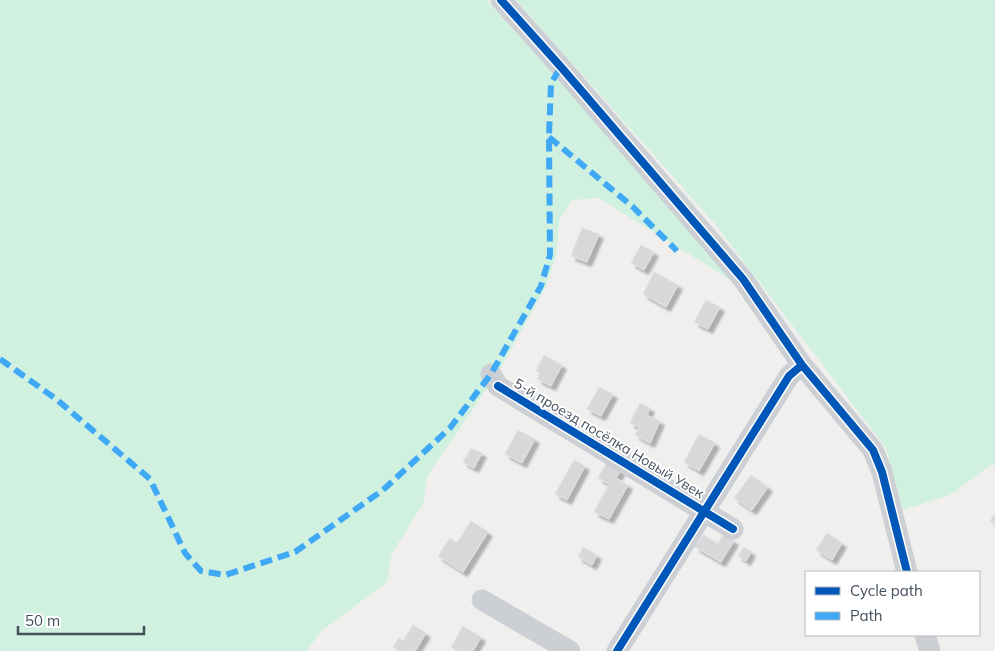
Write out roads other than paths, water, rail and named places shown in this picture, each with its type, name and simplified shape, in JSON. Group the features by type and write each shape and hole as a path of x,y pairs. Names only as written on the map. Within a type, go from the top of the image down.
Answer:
{"street":[{"path":"501,0 743,279 802,365 873,450 882,472 907,571"},
{"path":"617,651 789,376 802,365"},
{"name":"5-й проезд посёлка Новый Увек","path":"495,380 732,528"},
{"path":"482,600 570,651"},
{"path":"924,636 930,651"}]}
